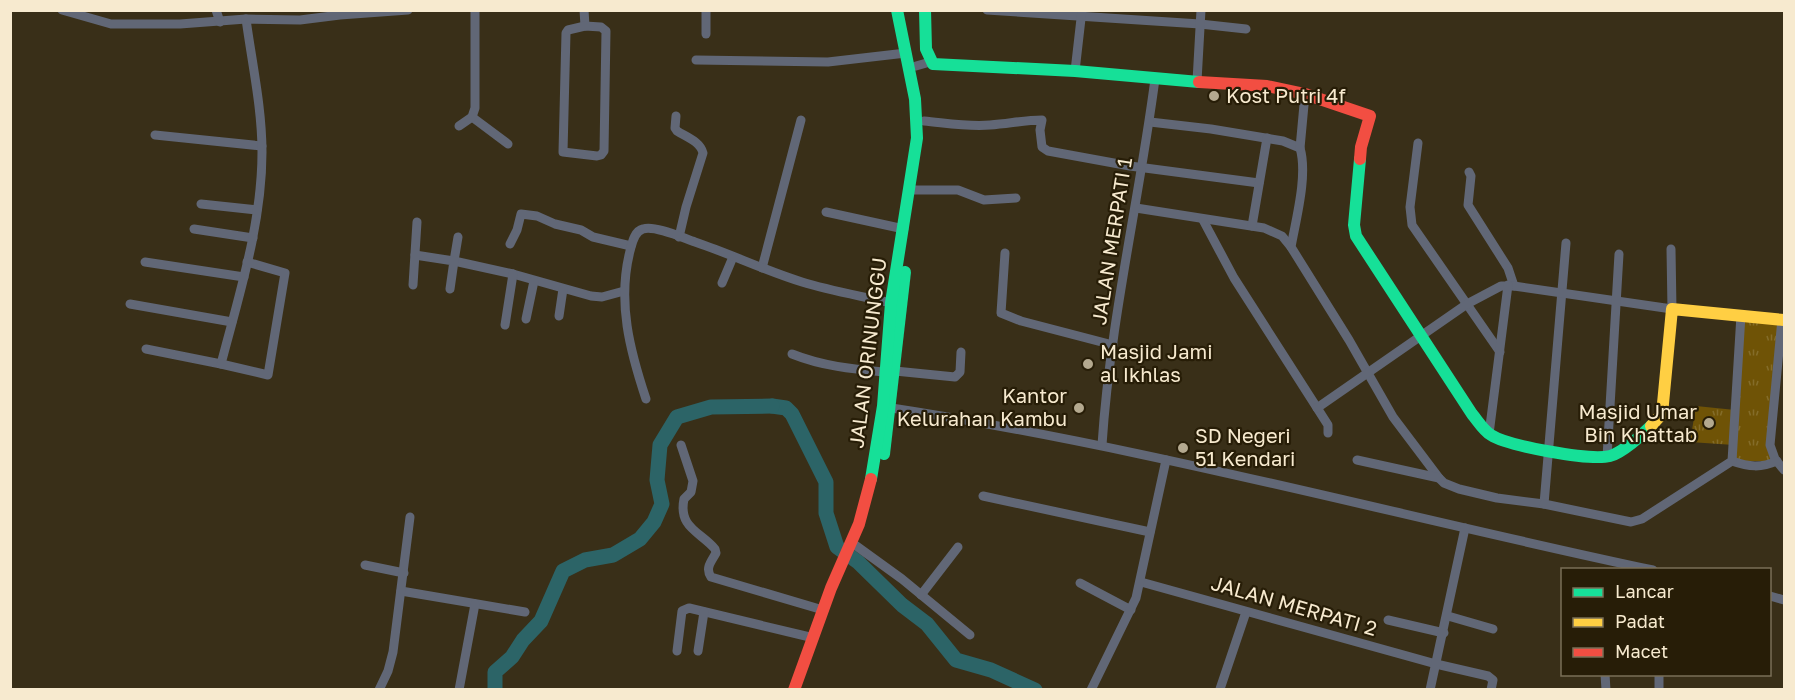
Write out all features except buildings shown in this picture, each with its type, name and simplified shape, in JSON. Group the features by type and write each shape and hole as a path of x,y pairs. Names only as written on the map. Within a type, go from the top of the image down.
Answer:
{"street":[{"path":"62,10 111,24 300,20 364,12 408,10"},
{"path":"216,10 220,22"},
{"path":"459,126 472,117 475,101 475,10"},
{"path":"584,10 585,26"},
{"path":"706,10 706,34"},
{"name":"JALAN ORINUNGGU","path":"794,690 823,610 852,549 870,485 887,407 913,191 917,138 913,66 906,53 897,10"},
{"name":"JALAN ORINUNGGU","path":"890,371 891,303 904,229 924,144 924,121 905,10"},
{"path":"925,10 926,49 930,62"},
{"path":"987,10 1081,13 1246,29"},
{"path":"1197,81 1201,10"},
{"path":"1075,71 1081,13"},
{"path":"221,364 253,238 262,146 260,115 246,20"},
{"path":"585,26 601,27 606,31 604,147 601,155 597,156 562,152 566,33 568,30 585,26"},
{"path":"696,60 828,62 906,53"},
{"path":"913,66 930,62 937,65 1075,71 1267,86 1305,94 1370,116 1361,147 1356,202 1356,236 1472,414 1489,434 1508,443 1549,451 1607,456 1632,443 1658,421 1662,414 1672,309 1671,249"},
{"name":"JALAN MERPATI 1","path":"1102,445 1125,261 1143,168 1155,79"},
{"path":"1291,247 1301,186 1300,148 1305,94"},
{"path":"676,116 677,131 697,143 702,153 679,237"},
{"path":"472,117 508,144"},
{"path":"762,268 801,120"},
{"path":"924,121 990,125 1022,120 1042,120 1041,142 1042,147 1048,151 1143,168 1259,183"},
{"path":"1150,122 1267,138 1300,148"},
{"path":"155,135 262,146"},
{"path":"1252,226 1267,138"},
{"path":"1418,143 1410,219 1500,352"},
{"path":"1469,172 1471,176 1468,205 1508,268 1511,286 1489,434"},
{"path":"913,191 958,190 984,200 1016,198"},
{"path":"201,204 257,210"},
{"path":"1136,208 1252,226 1282,236 1369,373 1393,417 1444,483 1497,498 1544,504 1631,522 1641,519 1732,461 1759,467 1777,461"},
{"path":"826,212 904,229"},
{"path":"510,244 521,214 537,216 555,224 581,230 593,237 631,246"},
{"path":"1203,220 1234,278 1328,425 1328,433"},
{"path":"413,285 417,222"},
{"path":"646,399 631,348 625,316 624,291 631,246 637,232 642,229 654,228 803,282 891,303"},
{"path":"194,229 253,238"},
{"path":"450,289 458,237"},
{"path":"1544,504 1566,243"},
{"path":"1005,253 1001,313 1021,321 1113,345"},
{"path":"1607,456 1619,254"},
{"path":"415,255 513,274 596,297 624,291"},
{"path":"722,283 733,257"},
{"path":"146,262 244,277"},
{"path":"146,349 268,375 285,273 247,262"},
{"path":"505,325 513,274"},
{"path":"526,320 534,281"},
{"path":"1317,408 1467,304 1492,290 1511,286 1616,302 1783,320 1780,398 1770,445 1777,461 1785,470"},
{"path":"559,316 563,289"},
{"path":"130,304 232,322"},
{"path":"1732,461 1741,315"},
{"path":"792,354 815,363 831,366 955,377 960,372 962,352"},
{"path":"887,407 1102,445 1644,568"},
{"path":"681,445 693,481 692,492 684,499 683,510 692,531 715,549 716,553 708,572 711,578 823,610"},
{"path":"1091,690 1131,610 1141,582 1166,460"},
{"path":"1357,460 1438,478"},
{"path":"983,496 1150,532"},
{"path":"379,690 388,672 393,652 410,517"},
{"path":"1430,690 1466,528"},
{"path":"921,595 958,547"},
{"path":"852,549 921,595 970,635"},
{"path":"1598,558 1599,568"},
{"path":"365,565 404,573"},
{"name":"JALAN ORINUNGGU","path":"802,690 842,567"},
{"name":"JALAN MERPATI 2","path":"1141,582 1436,664 1488,676 1493,680 1491,690"},
{"path":"1080,583 1131,610"},
{"path":"401,591 525,612"},
{"path":"459,690 475,604"},
{"path":"677,651 682,611 689,608 814,638"},
{"path":"698,651 704,612"},
{"path":"1221,688 1246,612"},
{"path":"1448,616 1493,629"},
{"path":"1388,620 1444,633"}],"green space":[{"path":"1741,315 1781,320 1773,461 1732,461 1734,445 1690,442 1696,406 1735,410"}],"waterway":[{"path":"772,406 786,408 792,414 826,482 826,513 837,547 858,562 902,605 927,624 956,660 991,670 1035,690"},
{"path":"495,690 495,672 512,657 523,640 541,621 563,571 585,560 613,555 640,539 654,522 662,504 657,480 660,445 677,417 711,407 772,406"}],"traffic: fast":[{"path":"871,479 883,406 891,303 917,138 915,99 897,10"},
{"path":"925,10 926,49 933,64 1075,71 1199,82"},
{"path":"1360,159 1354,225 1356,236 1472,414 1486,431 1500,439 1531,448 1600,457 1610,456 1620,451 1651,426"},
{"path":"884,454 905,272"}],"traffic: slow":[{"path":"1651,426 1662,414 1672,309 1784,320"}],"traffic: jam":[{"path":"1199,82 1267,86 1305,94 1370,116 1360,159"},
{"path":"794,690 831,588 859,524 871,479"}],"place":[{"name":"Kost Putri 4f","path":"1214,96"},
{"name":"Masjid Jami al Ikhlas","path":"1088,364"},
{"name":"Kantor Kelurahan Kambu","path":"1079,408"},
{"name":"Masjid Umar Bin Khattab","path":"1709,423"},
{"name":"SD Negeri 51 Kendari","path":"1183,448"}]}
